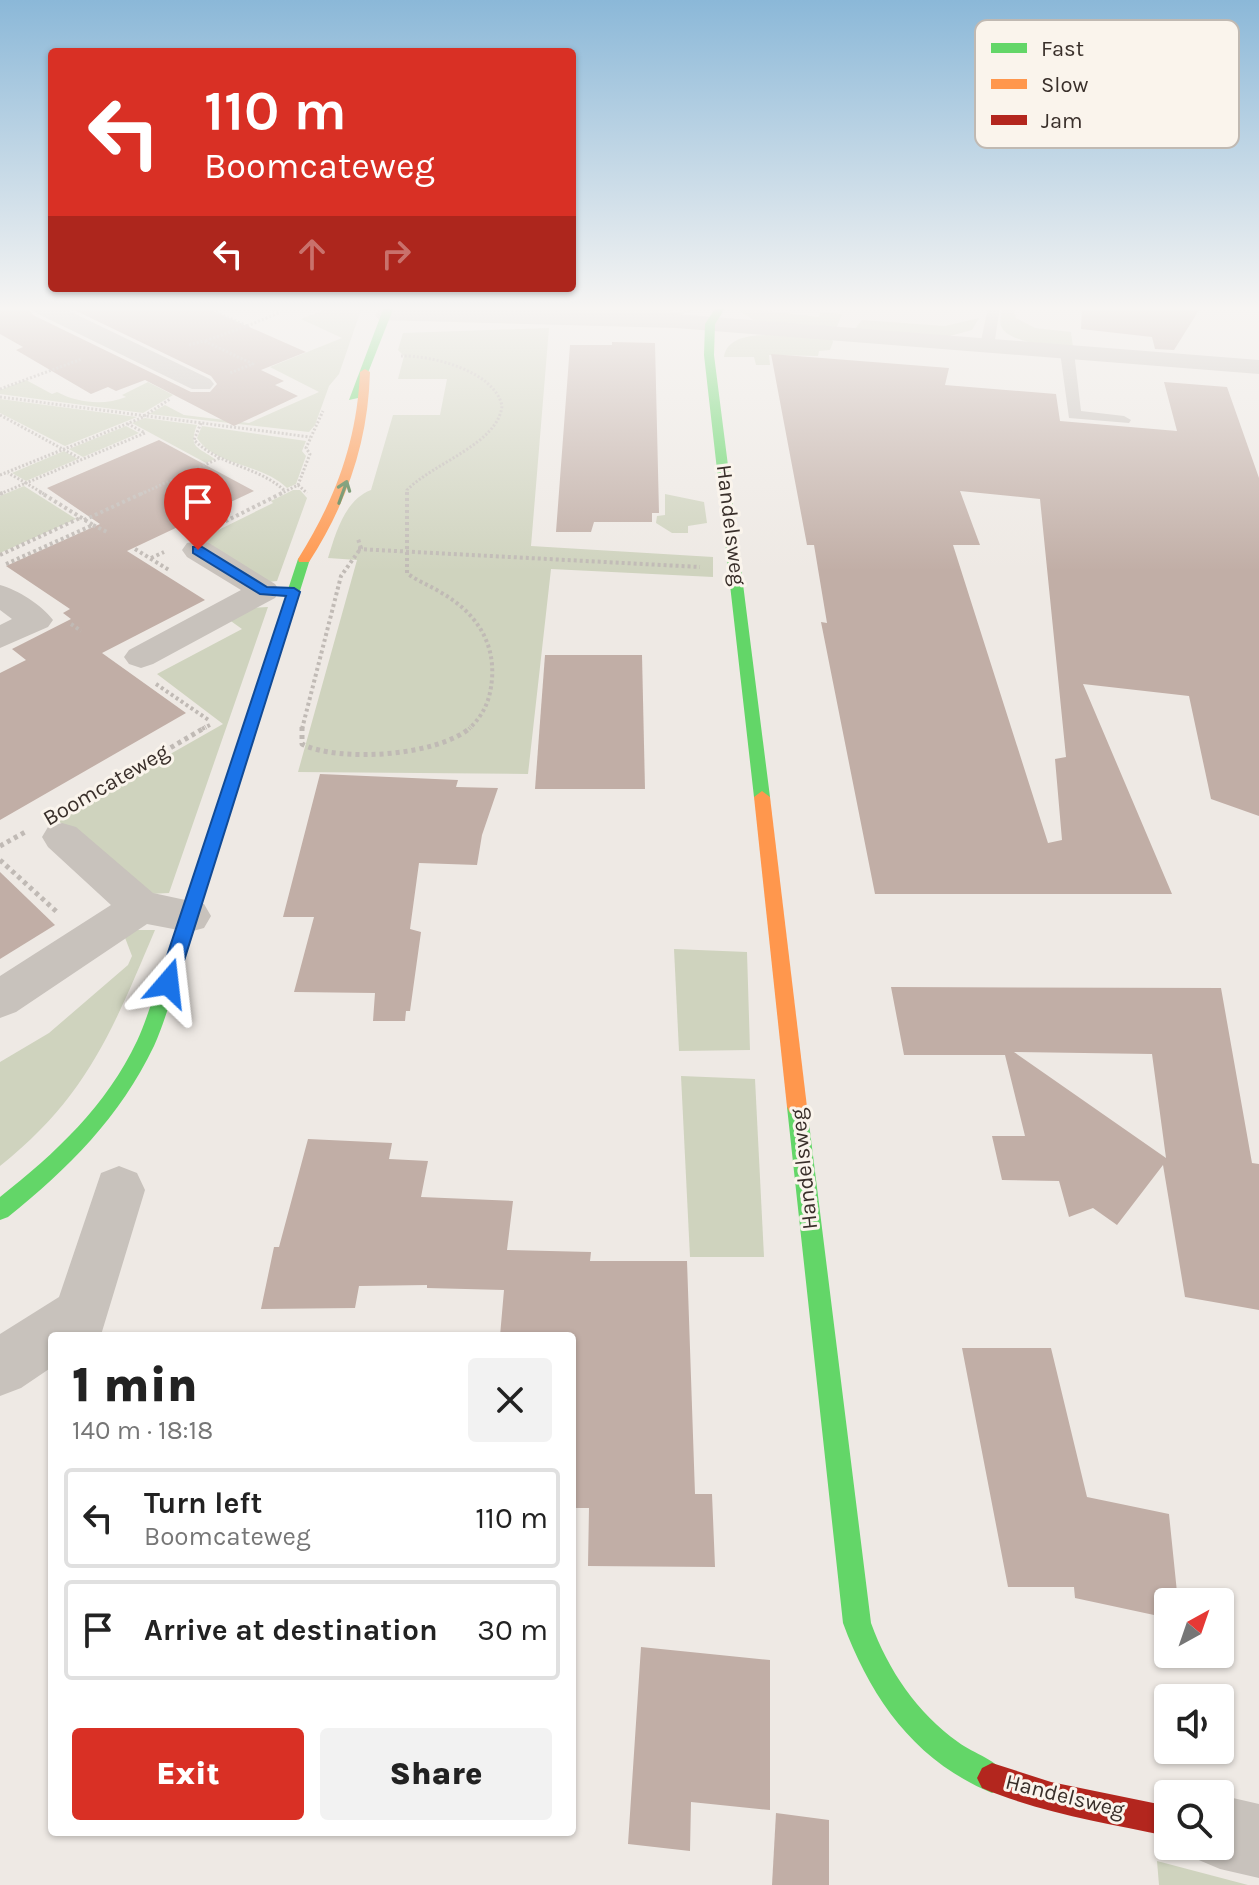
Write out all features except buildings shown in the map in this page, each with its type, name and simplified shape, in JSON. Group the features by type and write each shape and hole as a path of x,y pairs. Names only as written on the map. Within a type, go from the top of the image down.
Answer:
{"street":[{"path":"335,452 353,395"},
{"path":"146,669 279,592 304,560 332,515 358,449 366,418 365,395"},
{"name":"Handelsweg","path":"714,395 737,569 850,1581 859,1628 876,1668 906,1713 938,1744 982,1774 1032,1792 1154,1818"},
{"path":"304,560 304,538 319,496"},
{"path":"198,550 279,592"},
{"path":"0,1210 60,1161 118,1094 149,1035 189,916 279,592"},
{"path":"0,638 36,620 8,600"},
{"name":"Boomcateweg","path":"55,823 141,907"},
{"path":"0,999 141,907 189,916"},
{"path":"77,1326 119,1190"},
{"path":"0,1367 48,1341"},
{"path":"1234,1835 1259,1841"}],"lane":[{"path":"1072,395 1074,415 1124,420"}],"path":[{"path":"361,548 341,576 300,736 302,744 328,753 400,754 425,749 465,732 488,711 492,684 487,639 465,611 444,594 407,573 407,490 431,469 491,431 499,421 499,395"},
{"path":"0,397 310,437"},
{"path":"269,500 298,485 310,454 306,451 310,437 325,406"},
{"path":"0,415 82,459"},
{"path":"0,475 144,416"},
{"path":"201,423 194,440 220,458 265,474 285,491"},
{"path":"0,494 145,433 127,424"},
{"path":"0,555 220,458"},
{"path":"7,473 109,533"},
{"path":"298,485 319,496"},
{"path":"332,515 355,533 361,548"},
{"path":"0,566 93,525"},
{"path":"49,534 59,540"},
{"path":"22,547 31,553"},
{"path":"361,548 737,569"},
{"name":"Boomcateweg","path":"0,846 55,823 213,723 146,669"},
{"path":"0,860 89,941"}],"green space":[{"path":"7,395 64,395 91,402 109,402 126,397 122,395 173,395 143,413"},
{"path":"312,395 326,395 315,425 309,432 149,414 165,405 184,415 249,423"},
{"path":"444,395 543,395 531,546 713,557 713,577 551,569 528,774 298,772 357,560 328,558 338,528 354,501 371,490 393,415 440,415"},
{"path":"0,399 137,417 65,446 0,413"},
{"path":"145,418 197,425 194,443 215,459 206,463 132,423"},
{"path":"126,426 139,433 83,457 69,449"},
{"path":"202,426 306,441 302,451 306,456 296,484 287,488 264,473 215,454 197,438"},
{"path":"64,451 78,459 26,481 12,473"},
{"path":"24,486 76,519 0,553 0,496"},
{"path":"293,490 300,490 307,498 277,581 268,582 198,540 273,503 271,501"},
{"path":"665,494 704,502 707,523 688,526 688,533 672,533 656,523 657,516 665,515"},
{"path":"268,607 169,893 149,894 56,819 223,724 157,674 242,629 228,619 251,608"},
{"path":"132,930 155,930 94,1059 55,1114 0,1166 0,1062 49,1033 128,965 132,956 124,935"},
{"path":"674,949 747,952 750,1050 679,1051"},
{"path":"681,1076 755,1079 764,1257 690,1257"},
{"path":"1157,1861 1248,1885 1159,1885"}],"traffic: fast":[{"path":"714,395 762,797"},
{"path":"0,1210 43,1175 82,1137 117,1094 144,1046 168,983 304,559"},
{"path":"797,1107 857,1623 878,1671 908,1716 947,1752 992,1778"}],"traffic: slow":[{"path":"304,559 330,515 349,470 361,423 364,395"},
{"path":"762,797 797,1107"}],"traffic: jam":[{"path":"992,1778 1051,1797 1154,1818"}],"route":[{"path":"168,983 294,592 264,591 198,550"}]}
